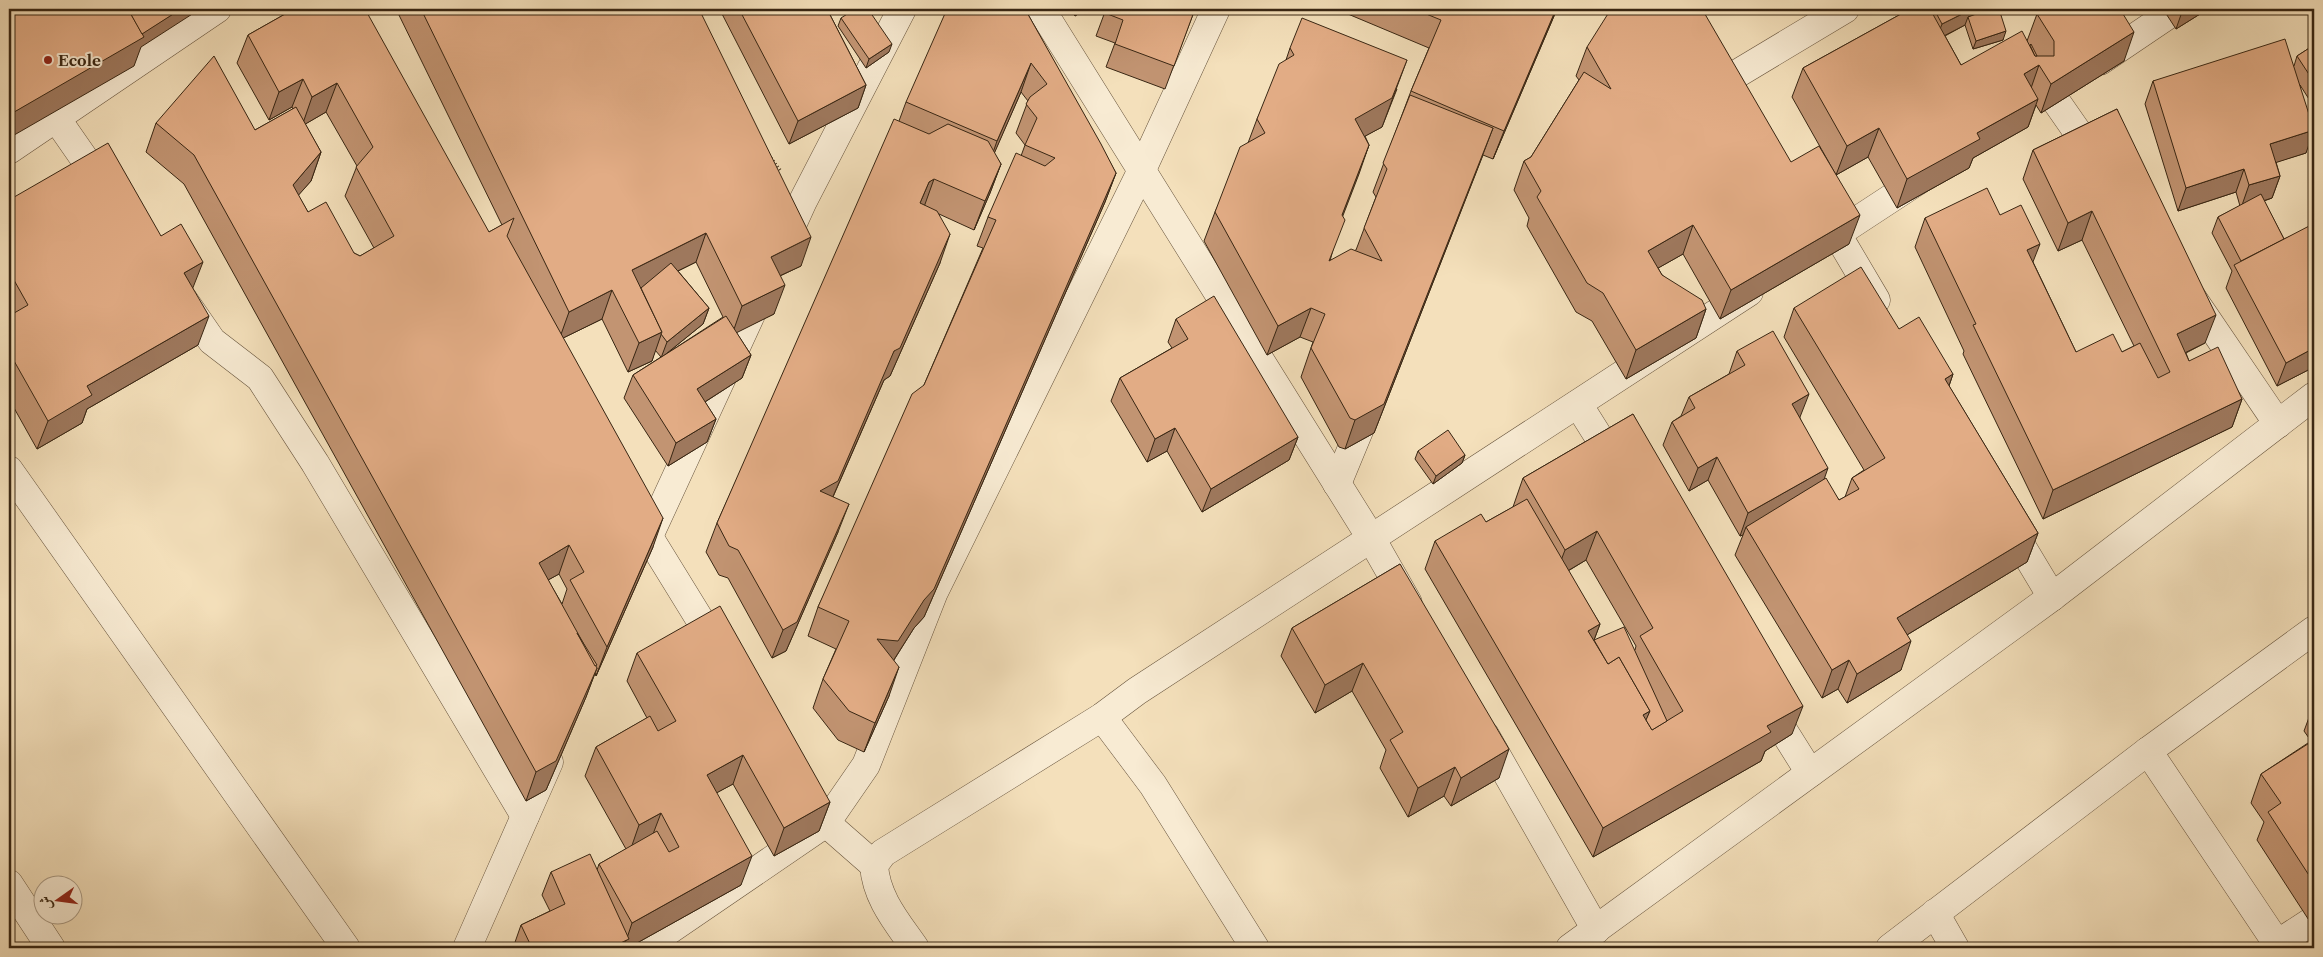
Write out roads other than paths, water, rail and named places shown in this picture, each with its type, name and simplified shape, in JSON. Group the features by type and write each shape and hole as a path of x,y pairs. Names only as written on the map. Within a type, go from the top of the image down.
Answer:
{"street":[{"path":"9,150 217,9"},
{"path":"633,572 803,200 902,9"},
{"path":"1041,9 1371,538 1420,623"},
{"path":"643,948 826,824 866,766 934,592 1141,172 1216,9"},
{"path":"1720,84 1844,9"},
{"path":"2026,110 2178,9"},
{"path":"1704,59 1720,84 1738,106"},
{"path":"2050,94 2112,182"},
{"path":"56,118 117,206"},
{"path":"1803,256 1944,164"},
{"path":"1808,197 1837,234 1887,319"},
{"path":"168,277 212,341 260,378 315,463 525,816"},
{"path":"914,948 875,882 874,865 883,853 1102,717 1137,691 1770,278"},
{"path":"2178,279 2278,424"},
{"path":"1337,484 1378,383"},
{"path":"1570,948 2052,597 2314,396"},
{"path":"1578,404 1631,488"},
{"path":"9,470 346,948"},
{"path":"628,502 730,668"},
{"path":"1997,504 2052,597"},
{"path":"1890,948 2148,751 2314,630"},
{"path":"1752,681 1810,774"},
{"path":"1102,717 1153,785 1255,948"},
{"path":"1474,717 1596,930"},
{"path":"467,948 561,735"},
{"path":"2148,751 2278,946 2314,920"},
{"path":"806,791 826,824 874,865"},
{"path":"9,884 50,948"},
{"path":"1934,913 1955,948"}],"place":[{"name":"Ecole","path":"48,60"}]}
